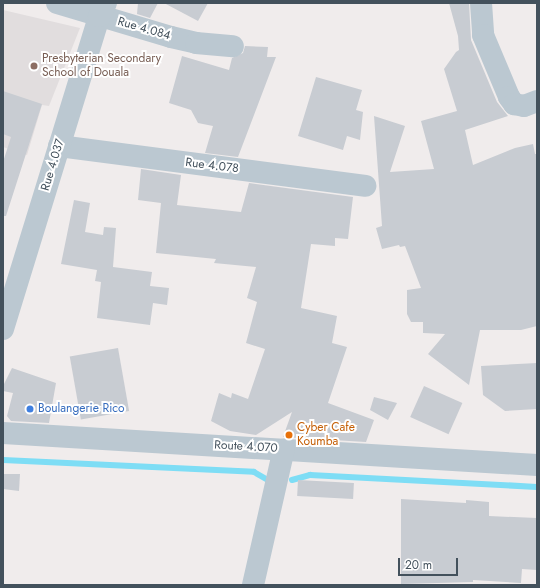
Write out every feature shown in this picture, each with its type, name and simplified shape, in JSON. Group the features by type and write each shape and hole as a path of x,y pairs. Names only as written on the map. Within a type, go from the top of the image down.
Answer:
{"street":[{"name":"Rue 4.084","path":"56,3 103,9 177,38 233,46"},
{"path":"481,3 483,35 509,97 514,104 524,106 537,101"},
{"name":"Rue 4.037","path":"3,329 103,9"},
{"name":"Rue 4.078","path":"59,146 365,186"},
{"name":"Route 4.070","path":"3,432 537,465"},
{"path":"253,585 284,449"}],"shaded area":[{"name":"Presbyterian Secondary School of Douala","path":"3,10 80,28 49,106 42,105 27,155 3,147"}],"building":[{"path":"138,3 158,3 150,18 137,14"},
{"path":"164,3 208,3 198,21"},
{"path":"449,3 469,3 471,40 497,102 508,116 465,130 473,165 515,148 533,144 535,154 537,154 537,326 521,330 480,330 469,385 428,354 445,334 423,333 423,322 411,322 407,314 407,290 421,288 405,246 400,247 399,245 382,249 376,228 382,226 374,116 405,126 390,172 434,169 421,121 457,111 444,69 459,50 458,36"},
{"path":"245,46 268,47 267,57 276,57 238,157 205,153 213,126 198,123 191,110 169,103 182,56 229,70 232,58 243,53"},
{"path":"316,77 362,90 356,110 363,112 360,140 347,136 343,150 298,136"},
{"path":"3,91 42,104 6,216 3,216 3,162 11,137 3,134"},
{"path":"141,169 181,175 177,205 241,212 249,183 353,197 348,239 335,238 335,246 311,244 301,308 337,316 332,343 347,347 328,403 374,420 366,442 283,437 292,412 256,435 230,431 211,421 219,393 231,398 232,393 248,399 265,349 246,343 257,302 247,298 256,267 214,263 216,259 156,253 161,203 138,200"},
{"path":"74,200 90,203 85,232 103,235 104,227 116,228 113,267 152,272 150,286 169,288 167,305 153,303 150,325 97,318 101,282 95,281 97,270 61,264"},
{"path":"118,348 129,411 81,420 70,357"},
{"path":"537,363 537,409 505,411 483,395 481,366"},
{"path":"12,368 56,383 49,423 11,421 7,416 13,393 3,391 3,386"},
{"path":"424,386 462,403 449,434 410,417"},
{"path":"374,397 397,403 388,420 370,410"},
{"path":"3,474 20,474 19,491 3,489"},
{"path":"298,480 354,483 353,499 297,496"},
{"path":"401,499 466,503 466,500 489,502 489,516 537,518 537,570 522,569 521,583 473,580 473,582 401,584"}],"waterway":[{"path":"3,460 254,472 268,480"},
{"path":"292,480 310,475 537,487"}],"place":[{"name":"Presbyterian Secondary School of Douala","path":"34,66"},
{"name":"Boulangerie Rico","path":"30,409"},
{"name":"Cyber Cafe Koumba","path":"289,435"}]}
